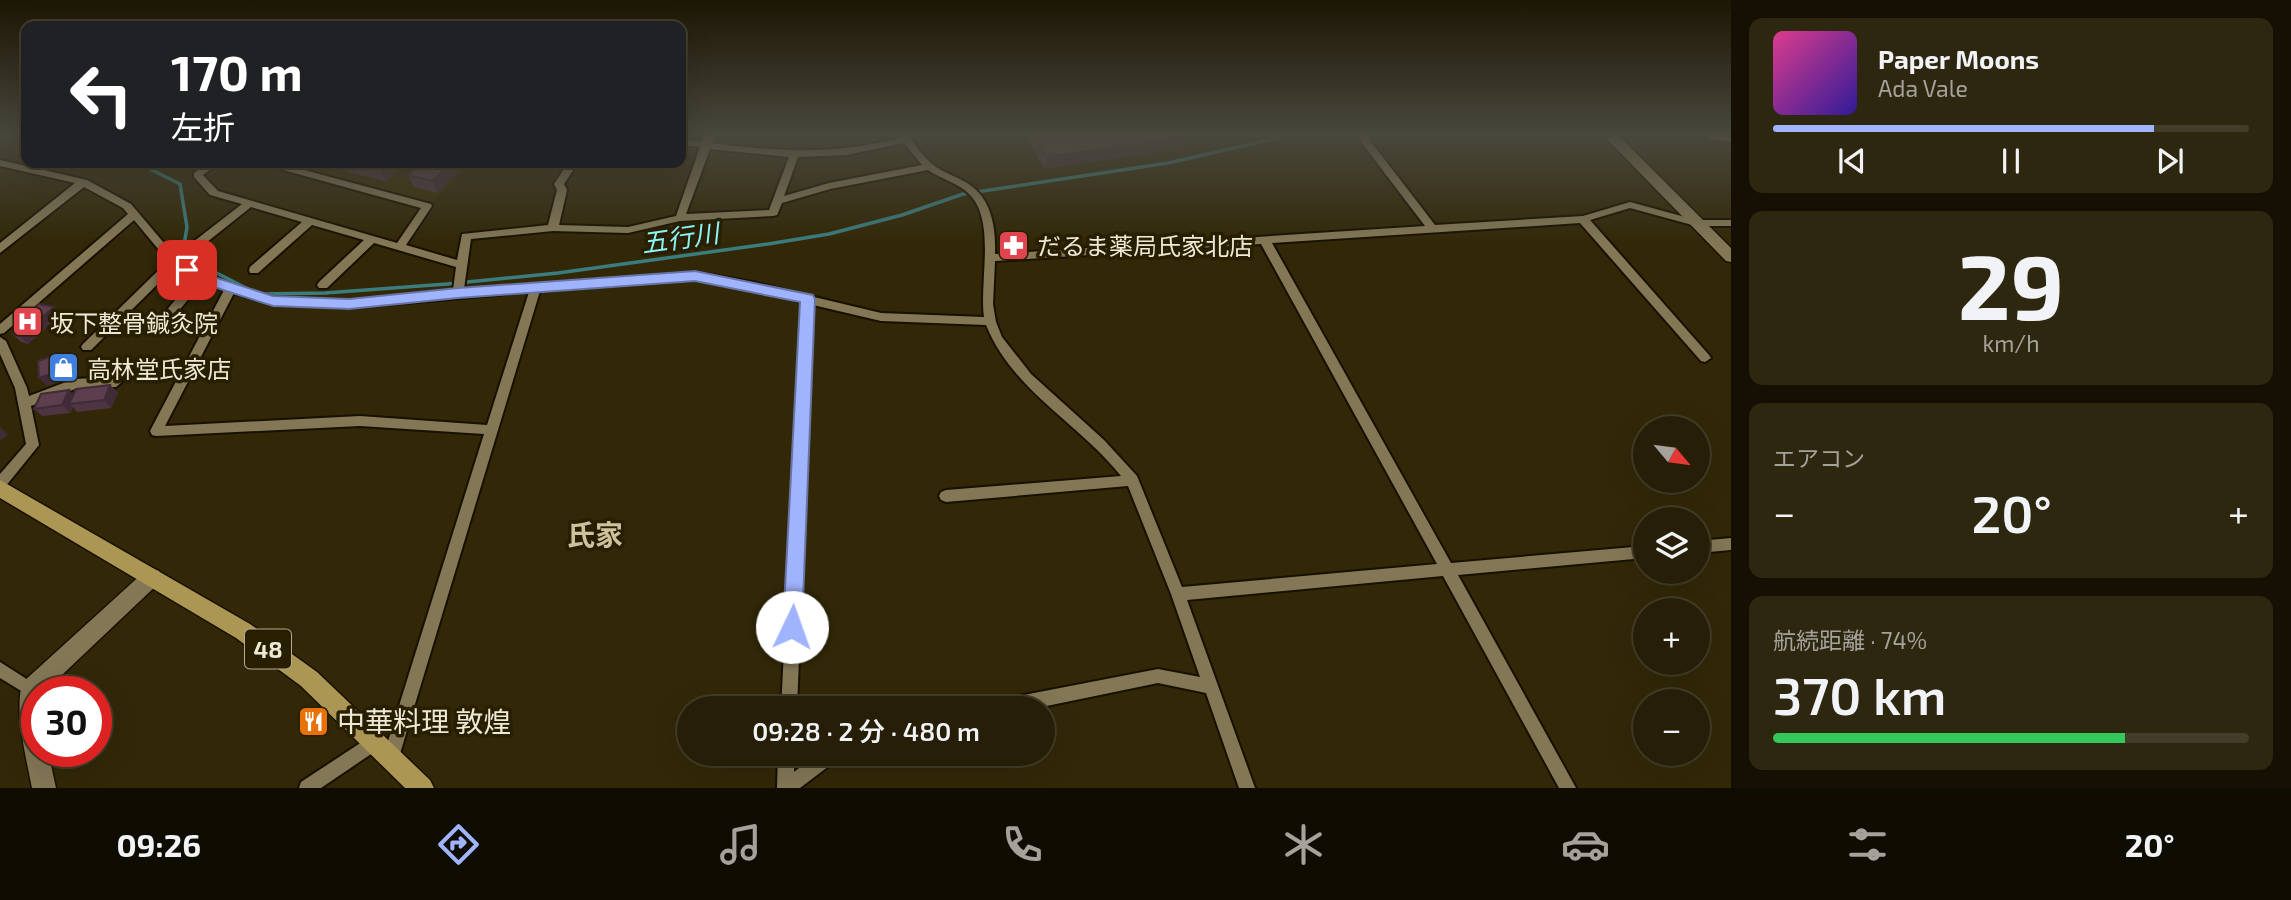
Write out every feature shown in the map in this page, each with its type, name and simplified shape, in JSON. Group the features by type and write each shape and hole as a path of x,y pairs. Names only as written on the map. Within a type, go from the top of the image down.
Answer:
{"main road":[{"name":"48","path":"0,485 243,631 309,679 422,788"}],"street":[{"path":"34,171 83,182 127,206 174,262 201,277 273,301 349,304 458,293 695,276 881,317 989,321"},
{"path":"203,171 197,175 214,193 461,265"},
{"path":"297,171 427,206 399,247"},
{"path":"553,228 562,190 559,184 568,171"},
{"path":"680,218 698,171"},
{"path":"458,293 466,236 553,228 628,230 680,218 773,213 788,171"},
{"path":"777,201 829,186 909,171"},
{"path":"937,171 970,187 980,200 989,224 989,321 997,338 1016,366 1046,399 1121,465 1132,481 1178,594 1247,788"},
{"path":"1388,171 1432,228"},
{"path":"1645,171 1731,257"},
{"path":"0,249 83,182"},
{"path":"87,347 174,262 249,204"},
{"path":"989,258 1583,219 1630,205 1696,223 1731,223"},
{"path":"0,330 134,214"},
{"path":"1583,219 1705,358"},
{"path":"254,270 310,221"},
{"path":"323,285 372,239"},
{"path":"1264,239 1568,788"},
{"path":"157,329 201,277"},
{"path":"231,287 156,431 360,421 492,430"},
{"path":"391,757 536,287"},
{"path":"790,696 808,299"},
{"path":"0,341 21,388 33,445 0,485"},
{"path":"25,403 74,384 116,382"},
{"path":"946,496 1132,481"},
{"path":"1710,546 1731,544"},
{"path":"1178,594 1633,553"},
{"path":"46,676 152,576"},
{"path":"0,669 21,683"},
{"path":"1055,697 1158,676 1212,687"},
{"path":"307,788 374,741"},
{"path":"785,788 786,766"},
{"path":"785,788 815,766"},
{"path":"40,767 44,788"}],"shaded area":[{"path":"314,171 463,171 432,203"}],"building":[{"path":"413,171 443,171 432,181 408,175"},
{"path":"39,304 54,307 20,336 13,334 25,324 17,322"},
{"path":"61,353 63,370 39,378 38,361"},
{"path":"110,385 104,400 69,404 76,389"},
{"path":"69,390 62,405 34,409 41,394"}],"waterway":[{"name":"五行川","path":"154,171 180,184 187,227 184,245 193,261 250,290"},
{"name":"五行川","path":"261,294 325,293 447,284 558,273 768,244 829,234 902,215 963,194 1117,171"}],"place":[{"name":"だるま薬局氏家北店","path":"1014,245"},
{"name":"坂下整骨鍼灸院","path":"27,322"},
{"name":"高林堂氏家店","path":"64,368"},
{"name":"中華料理 敦煌","path":"314,721"}],"district":[{"name":"氏家","path":"595,534"}],"route":[{"path":"187,270 206,280 273,301 349,304 458,293 695,276 808,299 792,627"}]}
